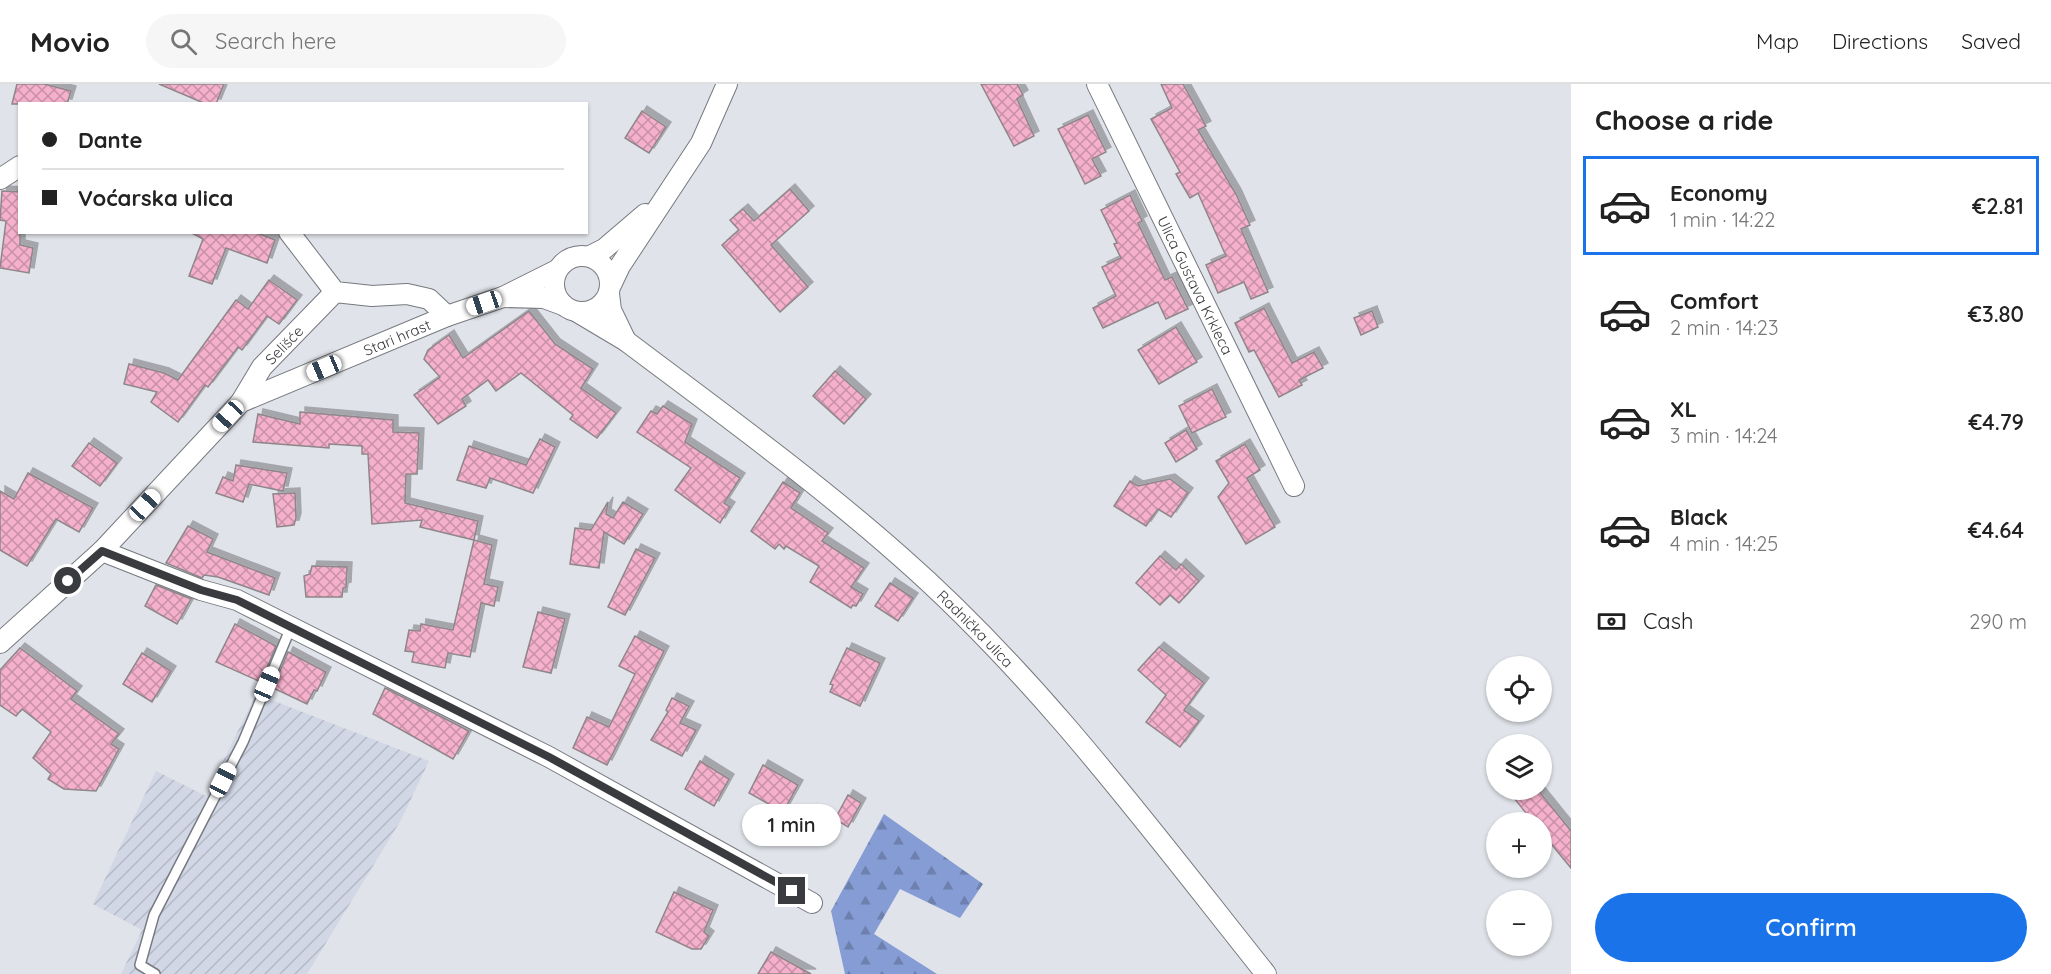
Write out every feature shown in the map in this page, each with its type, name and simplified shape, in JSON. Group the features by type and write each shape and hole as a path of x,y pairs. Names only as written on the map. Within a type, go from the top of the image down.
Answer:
{"street":[{"path":"672,187 638,222 604,249 590,256 571,258 557,270 554,288 571,309 597,308 610,290 620,266 701,143 727,84"},
{"name":"Ulica Gustava Krkleca","path":"1097,84 1294,486"},
{"path":"0,178 18,167"},
{"path":"291,234 335,292 372,296 407,294 429,299 447,316"},
{"path":"590,256 605,267 610,290"},
{"name":"Stari hrast","path":"0,643 102,551 241,402 447,316 503,297 557,270"},
{"name":"Radnička ulica","path":"610,290 614,318 626,341"},
{"name":"Selišće","path":"241,402 262,367 335,292"},
{"name":"Stari hrast","path":"503,297 544,298 571,309"},
{"name":"Radnička ulica","path":"571,309 626,341 803,475 902,558 992,646 1070,731 1266,974"},
{"path":"102,551 201,590 237,600 549,757 812,903"}],"lane":[{"path":"155,974 140,965 154,915 243,742 291,627"}],"shaded area":[{"path":"256,694 429,761 401,820 307,974 121,974 142,930 93,904 156,771 206,796"}],"green space":[{"path":"884,814 983,884 960,918 900,889 874,934 937,974 845,974 831,911"}],"building":[{"path":"17,84 44,84 71,91 68,102 12,104"},
{"path":"159,84 224,84 217,102 201,102"},
{"path":"981,84 1017,84 1023,95 1017,99 1034,136 1014,146"},
{"path":"1161,84 1183,84 1206,126 1198,130 1236,194 1250,225 1241,229 1268,292 1251,299 1244,282 1218,293 1206,265 1226,256 1198,193 1190,198 1176,174 1180,172 1151,119 1172,108"},
{"path":"642,111 666,127 649,153 625,138"},
{"path":"1088,115 1106,152 1092,159 1101,176 1085,184 1058,129"},
{"path":"790,189 809,211 771,245 808,287 780,312 722,245 739,230 730,220 743,209 754,221"},
{"path":"2,191 18,192 20,245 33,248 29,273 0,268 6,221 0,220"},
{"path":"1130,195 1142,221 1138,223 1165,280 1172,277 1188,309 1166,319 1158,302 1103,328 1093,308 1116,296 1102,267 1121,258 1114,244 1117,243 1101,210"},
{"path":"194,234 260,234 275,240 267,263 226,248 212,284 189,276 203,239"},
{"path":"269,280 297,300 279,324 267,316 242,350 238,347 208,387 205,385 178,422 151,402 157,392 124,384 129,364 164,373 178,380 236,300 248,309"},
{"path":"1264,308 1292,363 1314,352 1323,368 1299,380 1302,385 1279,397 1254,350 1249,352 1235,323"},
{"path":"529,311 555,344 593,369 581,388 616,413 597,438 570,419 573,415 521,373 496,391 488,380 462,399 466,406 438,424 414,395 440,377 424,359 428,350 449,335 463,358"},
{"path":"1372,311 1378,327 1361,335 1354,318"},
{"path":"1176,327 1197,362 1159,384 1138,350"},
{"path":"835,371 866,399 844,424 813,396"},
{"path":"1212,389 1226,417 1192,433 1179,406"},
{"path":"663,406 692,424 685,442 740,478 724,503 730,507 720,523 675,490 691,468 637,432 651,411 657,414"},
{"path":"300,412 393,420 393,432 419,433 417,474 406,474 405,503 478,521 474,540 420,527 422,520 372,524 368,454 362,454 362,446 329,444 329,448 253,442 258,414 300,424"},
{"path":"1186,430 1197,449 1176,462 1165,443"},
{"path":"540,439 555,447 533,493 490,478 486,488 457,480 469,446 526,465"},
{"path":"89,443 117,463 100,486 72,466"},
{"path":"1245,444 1260,470 1247,478 1275,527 1246,544 1218,497 1229,483 1216,461"},
{"path":"236,465 287,473 283,491 249,484 243,502 216,493 223,477 233,481"},
{"path":"28,473 93,508 79,532 56,519 27,566 0,550 0,491 14,499"},
{"path":"1170,479 1188,493 1171,517 1158,509 1146,526 1114,506 1130,481 1138,486"},
{"path":"783,482 800,493 791,508 828,533 822,541 864,568 851,587 863,594 856,606 853,605 851,608 810,582 819,566 786,546 784,549 779,544 775,549 751,531"},
{"path":"295,493 294,525 277,527 273,494"},
{"path":"608,502 606,514 613,518 623,502 643,514 624,544 604,532 599,568 570,564 575,528 591,530"},
{"path":"188,526 213,539 207,552 275,578 269,595 218,577 204,575 202,578 166,563"},
{"path":"474,540 492,545 484,584 498,587 494,606 481,603 470,657 448,653 445,668 412,662 414,652 405,651 409,630 420,631 421,624 453,630"},
{"path":"636,549 655,558 625,615 608,607"},
{"path":"1160,556 1176,570 1181,564 1199,581 1179,603 1170,595 1160,605 1136,583"},
{"path":"312,566 347,567 346,587 343,588 342,597 306,597 304,576 310,574"},
{"path":"890,583 913,598 898,621 875,606"},
{"path":"156,585 191,599 177,624 145,606"},
{"path":"538,612 565,619 551,673 523,667"},
{"path":"235,624 276,646 261,682 216,662"},
{"path":"635,636 664,651 607,765 573,748 587,717 609,727 635,674 619,666"},
{"path":"1159,647 1204,683 1184,710 1199,721 1180,747 1146,722 1166,695 1138,670"},
{"path":"20,648 77,691 71,699 119,734 111,744 119,749 96,791 64,789 48,779 51,774 33,758 51,732 22,709 16,716 0,705 0,670"},
{"path":"847,648 880,663 860,706 830,692 833,685 830,684"},
{"path":"288,652 326,672 317,691 314,690 307,704 273,688"},
{"path":"142,653 171,671 152,702 123,684"},
{"path":"385,688 469,731 453,759 373,714"},
{"path":"672,698 689,706 680,723 696,730 682,756 651,740 668,712 666,710"},
{"path":"700,761 729,779 714,806 685,789"},
{"path":"763,765 798,785 783,812 749,793"},
{"path":"848,795 861,803 848,827 835,819"},
{"path":"1516,800 1546,800 1571,831 1571,868 1552,845 1552,812 1525,812"},
{"path":"674,892 713,910 704,932 709,936 701,949 692,949 656,932"},
{"path":"771,952 811,974 758,974"}],"route":[{"path":"68,581 102,551 201,590 237,600 549,757 792,891"}]}
